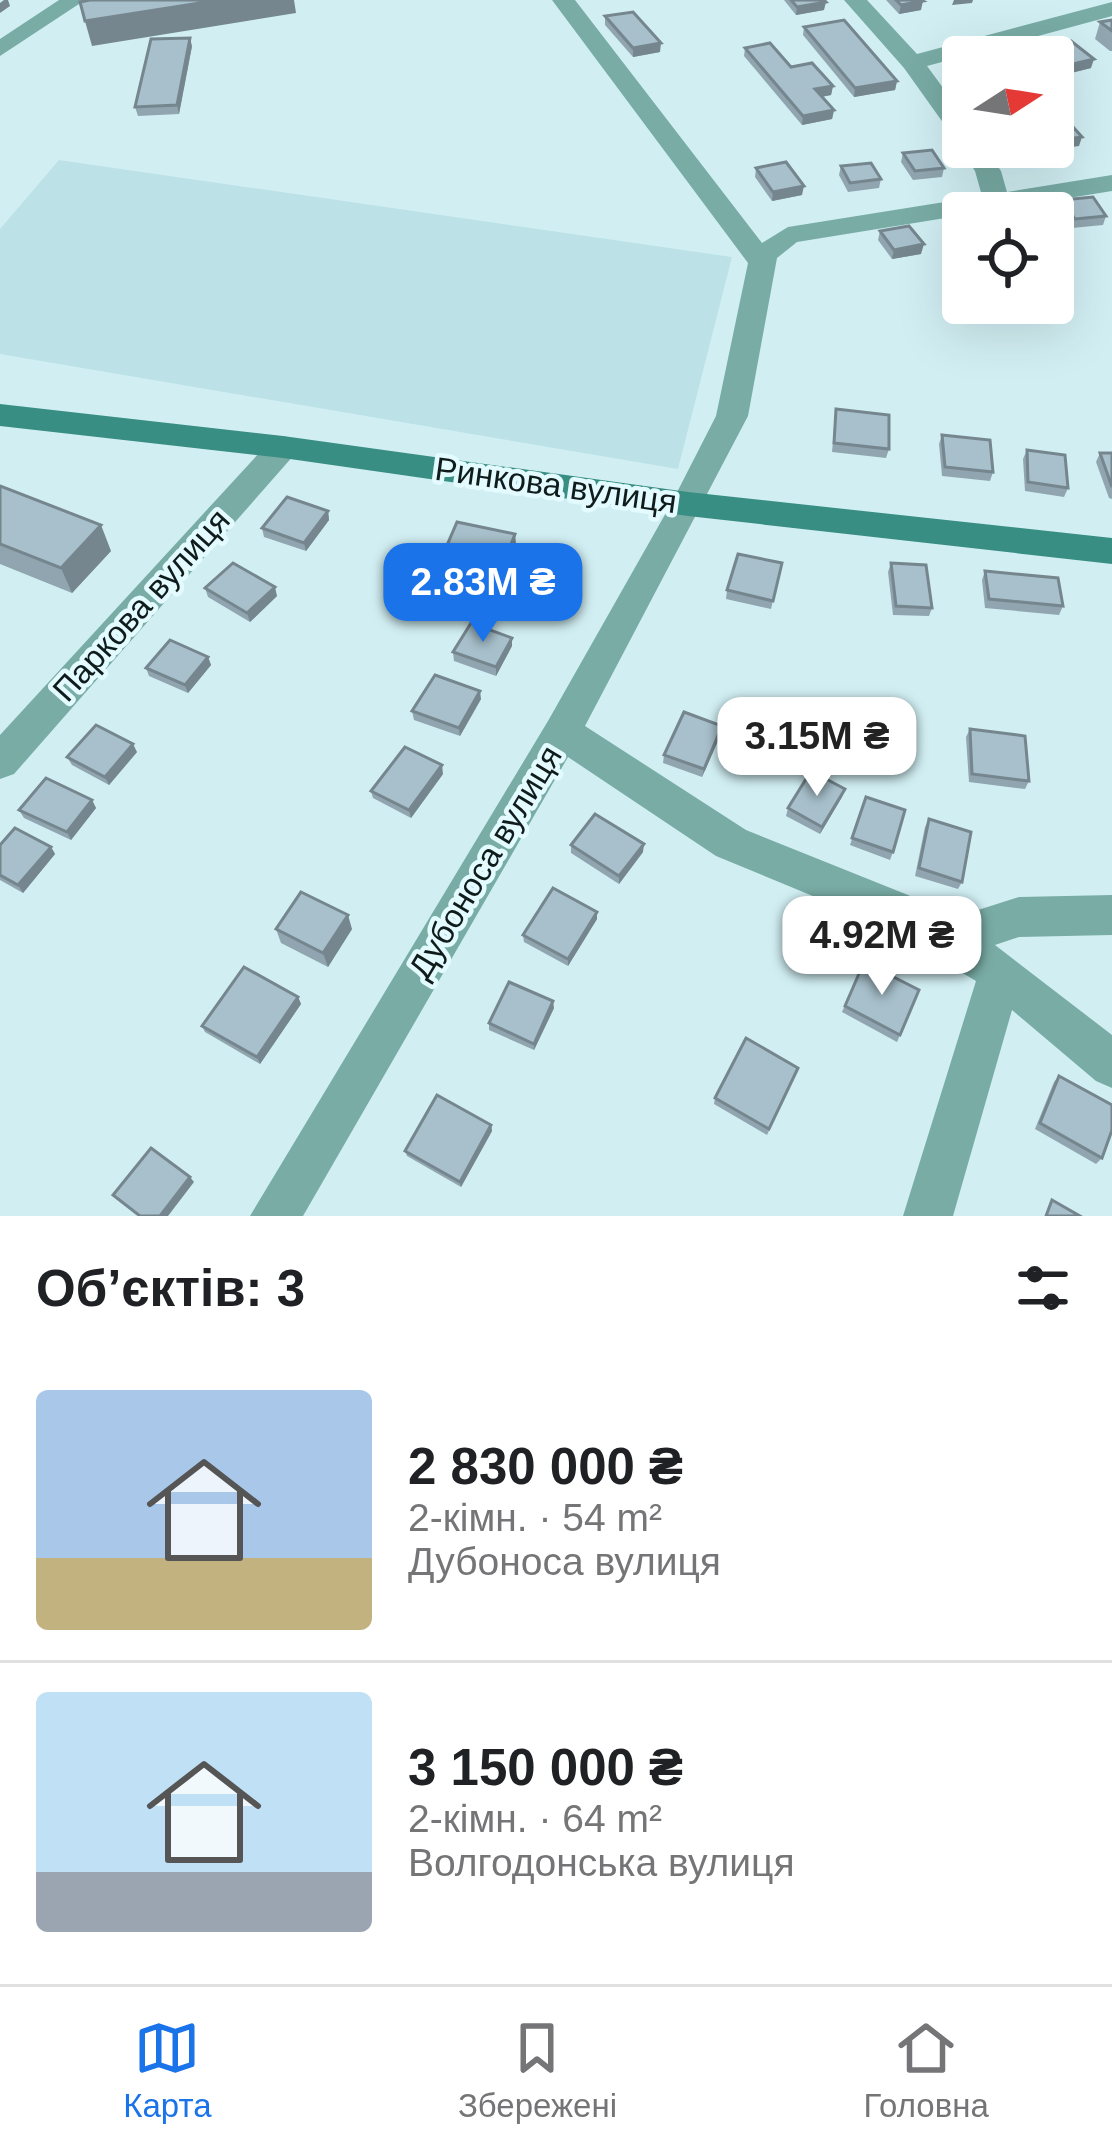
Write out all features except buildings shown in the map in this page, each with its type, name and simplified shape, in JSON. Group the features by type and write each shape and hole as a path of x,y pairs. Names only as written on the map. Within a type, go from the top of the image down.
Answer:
{"main road":[{"name":"Ринкова вулиця","path":"0,415 283,447 688,504 1112,551"}],"street":[{"path":"0,49 74,0"},
{"path":"563,0 762,262"},
{"path":"855,0 942,104"},
{"path":"912,63 1112,9"},
{"path":"1051,192 1112,183"},
{"path":"762,262 788,235 942,209"},
{"name":"Дубоноса вулиця","path":"275,1216 562,733 688,504 732,416 762,262"},
{"name":"Паркова вулиця","path":"0,762 283,447"},
{"path":"562,733 731,843 893,909 951,939 1018,917 1112,915"},
{"path":"893,909 1001,972 1112,1065"},
{"path":"928,1216 1001,972"}],"shaded area":[{"path":"59,160 732,257 678,469 0,354 0,229"}]}
